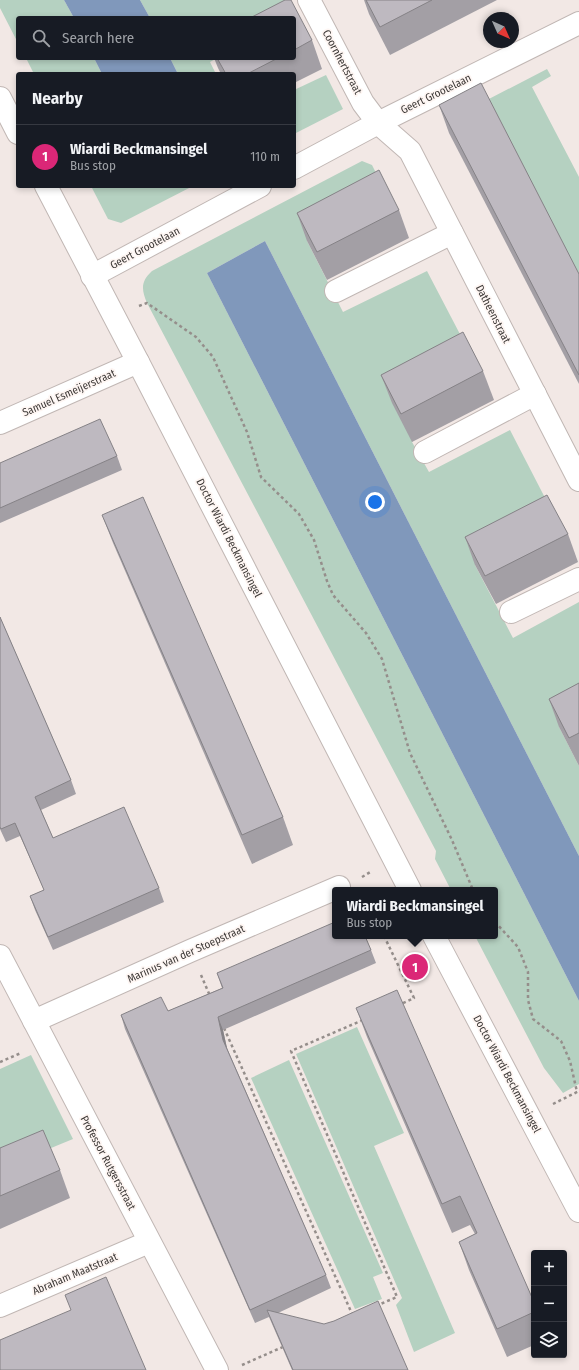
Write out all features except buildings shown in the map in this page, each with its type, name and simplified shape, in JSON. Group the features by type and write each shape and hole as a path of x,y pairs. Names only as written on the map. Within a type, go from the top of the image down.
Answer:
{"street":[{"name":"Coornhertstraat","path":"309,0 363,103 378,123"},
{"name":"Geert Grootelaan","path":"296,167 378,123 579,23"},
{"path":"0,98 16,129"},
{"name":"Datheenstraat","path":"378,123 410,151 579,480"},
{"name":"Doctor Wiardi Beckmansingel","path":"47,188 408,887"},
{"name":"Geert Grootelaan","path":"92,276 256,188"},
{"path":"336,291 452,233"},
{"name":"Samuel Esmeijerstraat","path":"0,423 138,362"},
{"path":"425,452 535,394"},
{"path":"511,612 579,578"},
{"name":"Marinus van der Stoepstraat","path":"34,1021 190,951 332,890"},
{"name":"Doctor Wiardi Beckmansingel","path":"436,939 579,1211"},
{"name":"Professor Rutgersstraat","path":"0,956 149,1242 227,1368"},
{"name":"Abraham Maatstraat","path":"0,1306 149,1242"}],"path":[{"path":"115,318 147,303 196,337 214,357 247,432 261,477 299,514 314,540 327,581 333,594 366,632 382,659 410,753 452,840 471,887"},
{"path":"498,925 518,947 528,972 528,1000 533,1019 561,1041 570,1061 577,1092"},
{"path":"385,939 414,998 400,1004"},
{"path":"190,951 213,1002"},
{"path":"363,1020 291,1051 397,1297 375,1307"},
{"path":"223,1024 353,1316 360,1313"},
{"path":"227,1368 288,1345"}],"green space":[{"path":"0,0 64,0 73,16 16,16 16,39 0,8"},
{"path":"140,0 288,0 293,16 149,16"},
{"path":"27,60 95,60 101,72 33,72"},
{"path":"171,60 214,60 210,62 215,72 177,72"},
{"path":"547,69 551,76 532,87 579,177 579,282 485,101"},
{"path":"326,75 343,109 296,133 296,89"},
{"path":"362,161 372,165 389,199 307,241 343,312 427,271 474,361 412,442 429,472 510,430 558,523 475,565 513,638 579,602 579,716 559,727 579,766 579,856 265,241 207,273 579,1001 579,1084 563,1093 544,1068 477,939 498,939 498,887 449,887 435,859 436,851 147,303 143,286 146,278 152,271"},
{"path":"92,188 189,188 121,223 108,219"},
{"path":"357,1027 404,1133 374,1146 455,1333 414,1352 396,1305 402,1298 296,1054"},
{"path":"31,1055 73,1139 0,1169 0,1069"},
{"path":"289,1060 383,1273 373,1277 382,1299 355,1309 251,1078"}],"water":[{"path":"64,0 140,0 149,16 73,16"},
{"path":"95,60 171,60 177,72 101,72"},
{"path":"265,241 579,856 579,1001 207,273"}],"place":[{"name":"Wiardi Beckmansingel","path":"415,967"}]}
